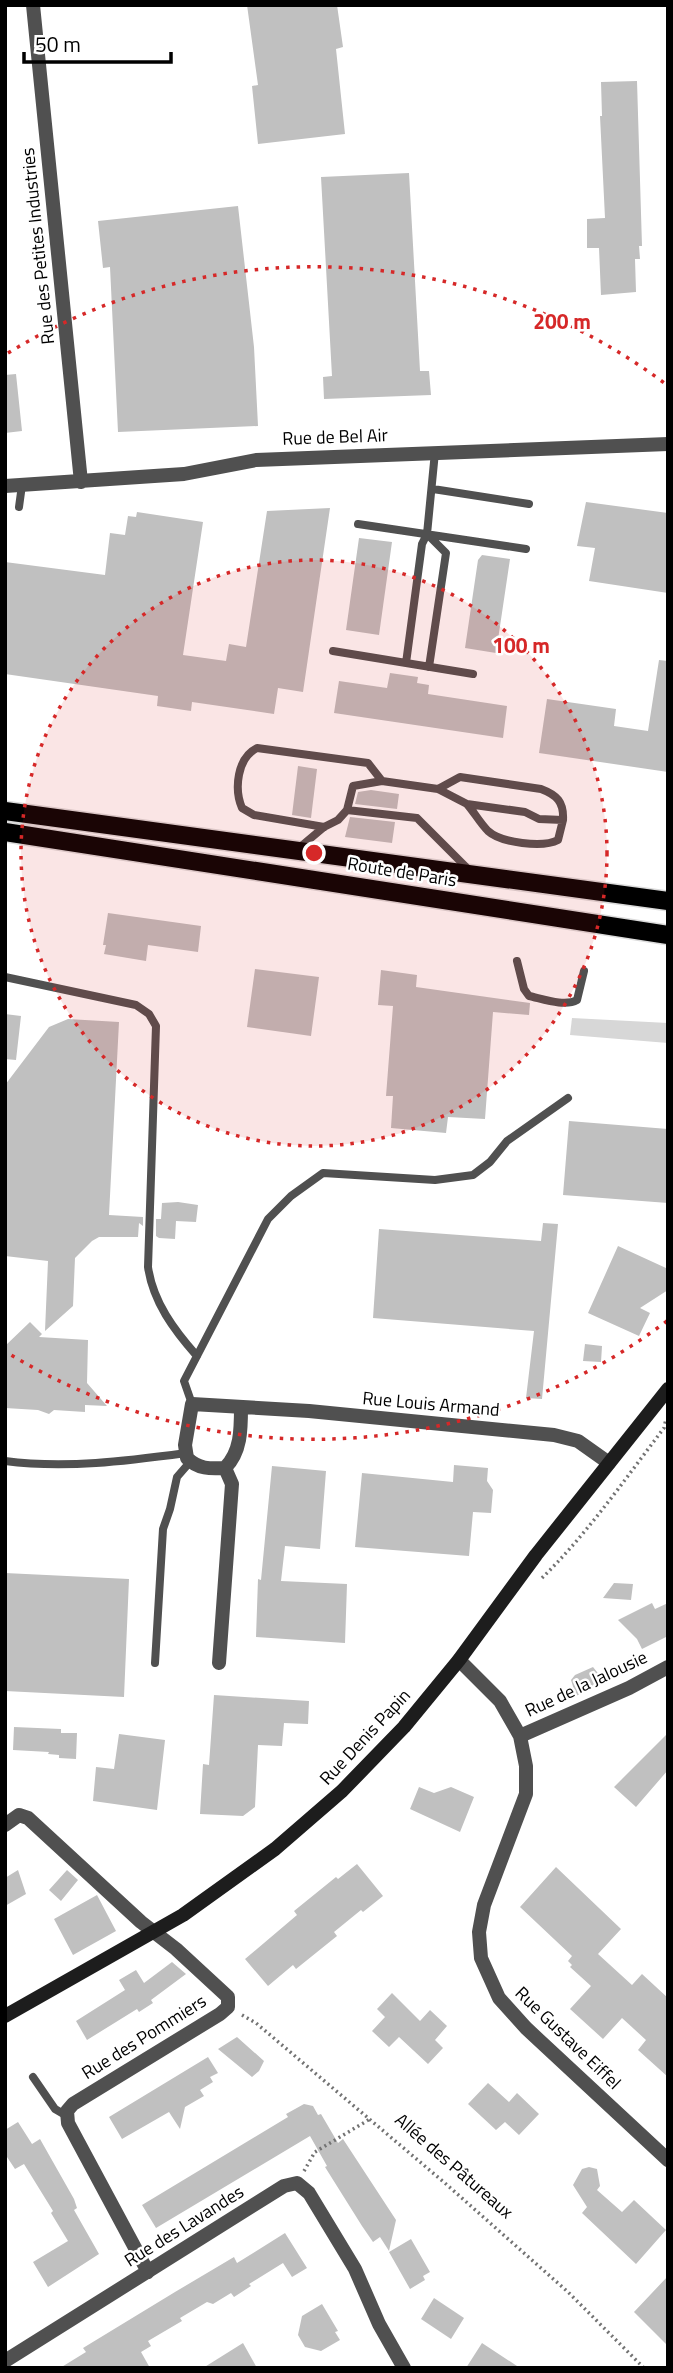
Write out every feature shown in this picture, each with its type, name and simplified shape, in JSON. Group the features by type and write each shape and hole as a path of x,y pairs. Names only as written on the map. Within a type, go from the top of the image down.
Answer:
{"main road":[{"name":"Route de Paris","path":"5,811 668,901"},
{"name":"Route de Paris","path":"5,832 668,935"}],"street":[{"name":"Rue des Petites Industries","path":"33,5 81,482"},
{"name":"Rue de Bel Air","path":"5,486 184,474 256,460 668,444"},
{"name":"Rue Denis Papin","path":"5,2016 192,1909 275,1849 342,1791 404,1727 459,1660 536,1555 668,1389"},
{"path":"192,1404 241,1408 241,1433 234,1459 225,1468 206,1469 188,1458 185,1445 192,1404"},
{"name":"Rue Louis Armand","path":"241,1408 309,1411 554,1435 578,1441 609,1463"},
{"path":"219,1663 232,1484 225,1468"},
{"name":"Rue Gustave Eiffel","path":"459,1660 500,1702 520,1736 526,1766 526,1794 484,1905 479,1932 481,1958 499,1998 526,2028 668,2160"},
{"name":"Rue de la Jalousie","path":"520,1736 629,1688 668,1667"},
{"path":"5,1825 19,1815 28,1818 154,1933"},
{"name":"Rue des Pommiers","path":"68,2117 67,2111 73,2104 228,2007 228,1997 176,1949 154,1933"},
{"path":"68,2117 68,2123 148,2272"},
{"path":"297,2183 309,2193 355,2269 379,2325 404,2368"},
{"name":"Rue des Lavandes","path":"5,2361 284,2186 297,2183"}],"lane":[{"path":"406,663 422,544 427,534 435,452"},
{"path":"19,507 22,485"},
{"path":"433,489 529,504"},
{"path":"358,524 526,549"},
{"path":"427,534 446,553 429,667"},
{"path":"333,651 473,674"},
{"path":"324,827 254,815 242,808 238,799 239,776 248,753 257,748 368,763 382,781"},
{"path":"438,789 460,777 553,793 561,802 563,820 558,840 550,845 504,839 489,832 467,804"},
{"path":"295,851 324,827 338,821 347,810 353,786 359,783 382,781 438,789 467,804 525,812 539,819 563,820"},
{"path":"347,810 417,818 474,875"},
{"path":"517,961 524,989 529,996 548,1000 571,1003 577,1000 584,971"},
{"path":"5,977 136,1005 149,1014 156,1026 148,1267 150,1284 162,1311 197,1356"},
{"path":"192,1404 184,1381 268,1219 291,1196 323,1173 435,1180 473,1175 490,1163 507,1141 568,1098"},
{"path":"5,1461 30,1465 188,1458"},
{"path":"155,1663 163,1529 177,1477 188,1458"},
{"path":"33,2077 55,2109 68,2117"}],"path":[{"path":"506,1597 534,1586 564,1557 664,1427 668,1409"},
{"name":"Allée des Pâtureaux","path":"228,2007 256,2023 370,2119 568,2292 644,2368"},
{"path":"297,2183 315,2152 370,2119"}],"shaded area":[{"path":"572,1018 668,1023 668,1043 570,1035"}],"building":[{"path":"247,5 337,5 343,47 336,49 345,134 258,144 252,86 258,85"},
{"path":"637,81 642,246 639,246 640,259 635,259 636,292 601,295 599,248 587,248 587,219 605,218 601,82"},
{"path":"409,173 420,371 429,371 431,395 324,399 323,377 332,376 321,177"},
{"path":"238,206 254,347 258,426 118,432 110,267 103,268 98,221"},
{"path":"16,374 22,431 5,433 5,375"},
{"path":"586,502 668,513 668,593 589,581 595,548 577,546"},
{"path":"330,508 303,692 278,688 274,714 192,702 191,711 157,706 158,696 5,674 5,562 105,575 110,533 125,535 128,516 136,517 137,512 203,522 183,655 226,661 229,644 246,647 267,511"},
{"path":"359,538 392,542 379,635 346,630"},
{"path":"482,555 510,559 496,653 465,648 478,560"},
{"path":"659,660 668,661 668,772 539,753 547,699 616,709 614,726 648,731"},
{"path":"390,673 418,677 417,683 429,685 428,694 507,706 503,738 334,713 339,681 387,688"},
{"path":"298,766 317,769 311,818 292,815"},
{"path":"371,790 399,794 397,809 355,804 358,792"},
{"path":"350,817 395,822 392,843 345,837"},
{"path":"108,913 201,926 198,952 148,945 146,961 104,954"},
{"path":"255,969 319,977 311,1036 247,1027"},
{"path":"381,970 417,975 416,987 530,1003 529,1015 493,1012 485,1119 448,1117 446,1133 391,1128 393,1096 386,1096 393,1006 378,1005"},
{"path":"5,1014 21,1016 16,1060 5,1059"},
{"path":"68,1019 119,1022 109,1215 143,1217 143,1226 139,1223 138,1237 99,1237 75,1258 73,1306 45,1331 48,1261 5,1256 5,1085 49,1027"},
{"path":"569,1121 668,1129 668,1203 563,1195"},
{"path":"162,1203 198,1205 196,1222 176,1221 175,1239 159,1238 156,1236 156,1219 161,1219"},
{"path":"543,1223 558,1224 542,1399 526,1398 534,1331 373,1318 379,1229 541,1241"},
{"path":"618,1246 668,1271 668,1290 640,1308 650,1313 639,1336 588,1313"},
{"path":"30,1322 42,1334 39,1337 88,1340 87,1383 107,1406 85,1405 85,1412 54,1410 49,1414 38,1410 5,1408 5,1346"},
{"path":"585,1344 602,1346 601,1362 583,1361"},
{"path":"454,1465 488,1468 487,1481 493,1490 491,1513 473,1512 469,1556 355,1547 362,1473 453,1482"},
{"path":"272,1466 326,1471 320,1549 285,1546 281,1581 347,1584 345,1643 256,1637 258,1579 261,1580"},
{"path":"5,1573 129,1579 124,1697 5,1691"},
{"path":"614,1583 633,1584 631,1600 603,1598"},
{"path":"652,1603 655,1609 668,1603 668,1636 642,1649 637,1639 618,1620"},
{"path":"593,1667 605,1682 576,1696 571,1680 575,1675"},
{"path":"214,1695 309,1701 308,1724 284,1723 282,1746 258,1745 255,1807 243,1816 200,1814 203,1764 209,1765"},
{"path":"14,1727 61,1729 61,1733 77,1733 76,1759 59,1758 59,1755 48,1754 49,1752 13,1750"},
{"path":"668,1733 668,1770 636,1807 614,1787"},
{"path":"119,1734 165,1740 157,1810 93,1801 96,1767 114,1769"},
{"path":"419,1787 434,1793 451,1787 474,1797 460,1832 410,1809"},
{"path":"357,1864 383,1896 334,1932 337,1936 296,1969 293,1965 268,1986 245,1959 297,1915 294,1911 336,1877 338,1879"},
{"path":"556,1867 621,1929 598,1954 632,1985 642,1974 668,1998 668,2077 638,2050 646,2040 622,2018 603,2039 570,2009 591,1986 570,1967 572,1965 568,1961 572,1956 520,1907"},
{"path":"18,1870 26,1894 5,1906 5,1878"},
{"path":"67,1870 78,1880 61,1901 49,1890"},
{"path":"97,1895 116,1931 73,1955 54,1919"},
{"path":"172,1962 186,1974 151,2000 153,2003 139,2012 137,2009 87,2040 76,2021 125,1990 119,1980 136,1970 144,1983"},
{"path":"392,1993 420,2021 430,2010 447,2026 435,2040 443,2048 428,2064 399,2037 389,2047 372,2031 385,2017 377,2009"},
{"path":"237,2037 264,2061 252,2077 218,2049"},
{"path":"208,2057 218,2073 210,2077 213,2082 200,2090 204,2096 185,2107 180,2129 169,2112 122,2139 109,2117"},
{"path":"488,2083 509,2102 517,2093 539,2114 519,2135 505,2122 496,2130 468,2104"},
{"path":"304,2104 313,2106 318,2115 321,2114 338,2143 343,2139 396,2220 389,2251 380,2237 373,2242 362,2226 325,2167 327,2166 310,2136 156,2228 142,2205 288,2117 286,2114"},
{"path":"18,2122 32,2144 40,2139 74,2199 77,2208 74,2210 99,2254 48,2287 33,2262 68,2241 24,2164 15,2169 5,2154 5,2130"},
{"path":"582,2169 597,2169 600,2186 597,2190 622,2212 634,2200 666,2230 636,2264 582,2213 587,2207 573,2185"},
{"path":"285,2233 307,2268 292,2277 283,2263 249,2284 251,2286 234,2297 231,2293 213,2304 207,2302 180,2318 182,2321 148,2341 151,2346 141,2352 150,2368 60,2368 86,2352 83,2348 175,2292 234,2257 237,2263"},
{"path":"411,2239 430,2272 423,2276 425,2280 410,2289 389,2252"},
{"path":"668,2276 668,2346 634,2312"},
{"path":"434,2298 464,2318 451,2339 421,2319"},
{"path":"322,2304 338,2331 335,2332 340,2340 321,2351 305,2347 298,2335 302,2316"},
{"path":"243,2343 257,2368 203,2368"},
{"path":"482,2343 520,2368 466,2368"}]}
